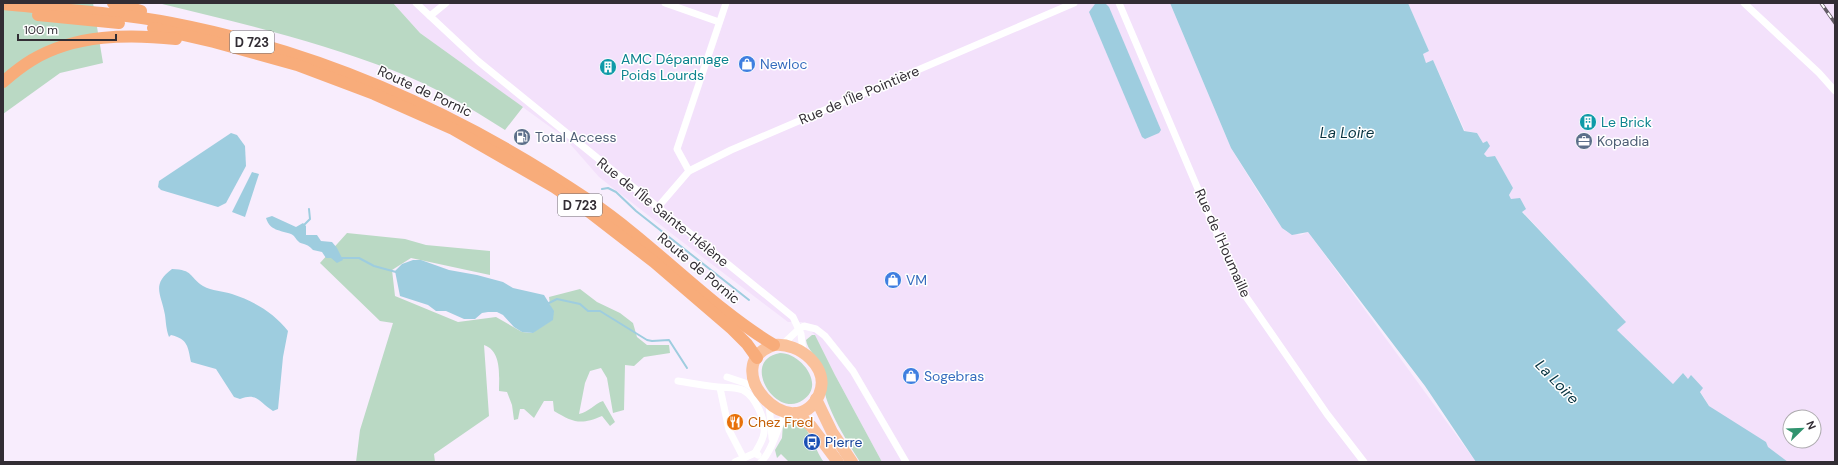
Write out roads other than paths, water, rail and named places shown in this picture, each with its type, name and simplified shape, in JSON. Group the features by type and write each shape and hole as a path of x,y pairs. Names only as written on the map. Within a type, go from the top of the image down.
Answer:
{"highway":[{"name":"D 723","path":"33,3 70,9"},
{"path":"113,3 164,17 171,23"},
{"name":"Route de Pornic","path":"3,4 70,9 171,23 256,44 331,67 417,102 488,138 557,179 598,206 660,255 723,308 779,345"},
{"name":"Route de Pornic","path":"3,12 147,27 231,46 303,67 414,111 478,143 554,187 614,230 732,329 747,344 757,358"},
{"path":"3,82 33,59 58,48 83,40 120,37 152,37 175,39 219,48 231,46"}],"main road":[{"path":"796,415 809,407 816,399 821,388 819,374 813,362 803,352 779,345 762,352 757,358 753,370 757,390 769,404 796,415 820,437 838,462"},
{"path":"816,399 832,432 852,462"}],"street":[{"name":"Rue de l'Île Sainte-Hélène","path":"416,3 478,61 793,317 799,329"},
{"path":"430,16 446,3"},
{"path":"665,3 719,22"},
{"path":"689,171 677,149 726,3"},
{"name":"Rue de l'Île Pointière","path":"658,207 689,171 738,147 1074,3"},
{"name":"Rue de l'Houmaille","path":"1119,3 1240,288 1327,414 1364,462"},
{"path":"1744,3 1819,73 1835,92"},
{"path":"779,345 804,326 816,328 826,336 853,371 906,462"},
{"path":"799,329 803,352"},
{"path":"753,370 745,376 731,378 757,390"},
{"path":"678,381 720,388 731,387 744,390 752,397 762,416 764,434 755,453 735,462"},
{"path":"720,388 729,430 744,457"},
{"path":"769,404 772,426 772,442"},
{"path":"755,453 762,461 780,422 796,415"}],"water":[{"path":"1102,3 1109,7 1161,130 1159,133 1145,139 1142,137 1089,12 1095,4"},
{"name":"La Loire","path":"1170,3 1408,3 1429,51 1423,54 1426,63 1433,60 1464,131 1477,133 1483,143 1487,141 1490,146 1484,154 1487,157 1495,156 1513,188 1509,195 1511,199 1520,198 1526,209 1522,212 1626,322 1617,330 1673,384 1683,373 1688,379 1691,375 1703,388 1700,392 1709,406 1766,442 1768,447 1788,462 1476,462 1425,386 1308,232 1292,235 1282,228 1231,148"},
{"path":"231,133 237,135 245,146 246,166 226,203 218,207 161,190 158,187 159,181"},
{"path":"252,172 259,174 245,217 232,212"},
{"path":"272,216 296,227 303,223 306,226 306,235 317,235 321,241 332,242 343,260 337,263 331,258 326,258 322,252 313,250 299,242 291,234 273,228 266,218"},
{"path":"413,260 421,260 449,270 477,275 503,282 513,288 544,295 554,311 553,320 533,333 522,332 514,327 503,315 497,312 482,313 475,319 464,319 446,311 436,311 428,305 400,296 395,271 402,264"},
{"path":"172,269 188,272 206,288 232,294 256,304 270,313 288,331 283,357 278,409 273,411 254,397 240,399 234,397 216,369 191,362 188,348 184,341 171,335 169,337 159,290 161,280"}],"waterway":[{"path":"602,189 608,188 616,192 636,211 749,300"},
{"path":"304,225 310,219 309,209"},
{"path":"340,258 359,258 374,266 396,272"},
{"path":"547,304 557,299 580,304 588,311 600,311 647,340 669,340 687,368"}],"railway":[{"path":"1821,3 1835,23"}],"place":[{"name":"Newloc","path":"747,64"},
{"name":"AMC Dépannage Poids Lourds","path":"608,67"},
{"name":"Le Brick","path":"1588,122"},
{"name":"Total Access","path":"522,137"},
{"name":"Kopadia","path":"1584,141"},
{"name":"VM","path":"893,280"},
{"name":"Sogebras","path":"911,376"},
{"name":"Chez Fred","path":"735,422"},
{"name":"Pierre","path":"812,442"}]}
